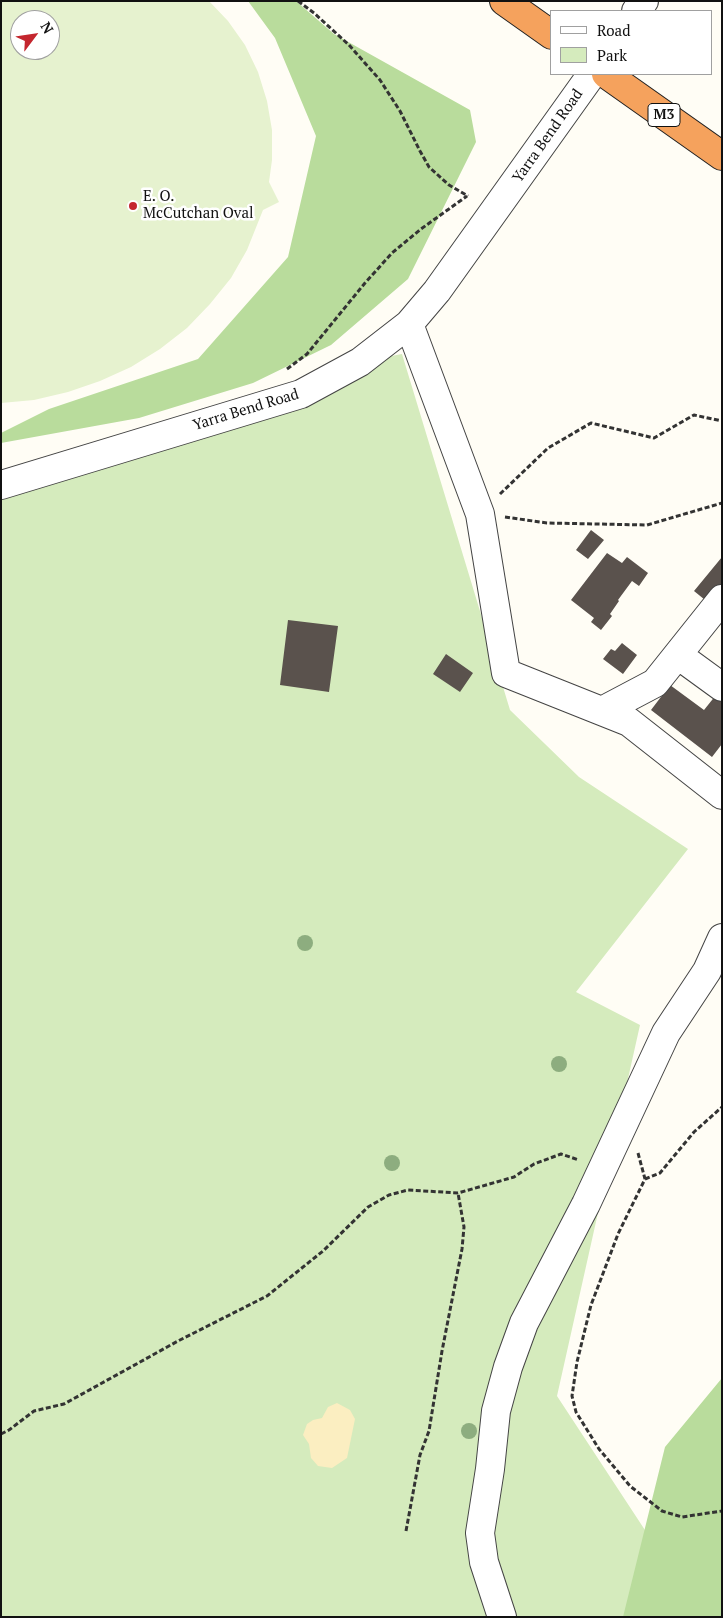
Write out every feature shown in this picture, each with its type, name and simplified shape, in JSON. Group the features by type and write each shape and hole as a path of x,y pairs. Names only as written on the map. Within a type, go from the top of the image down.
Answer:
{"highway":[{"path":"504,1 550,34"},
{"name":"M3","path":"607,75 722,156"}],"street":[{"name":"Yarra Bend Road","path":"1,486 301,394 360,362 409,324 437,291 591,75"},
{"path":"409,324 480,514 506,673 629,722 722,795"},
{"path":"602,711 656,683 722,600"},
{"path":"678,655 722,687"},
{"path":"502,1617 484,1562 480,1533 490,1469 496,1411 508,1367 524,1323 586,1204 666,1033 707,971 722,938"}],"path":[{"path":"298,1 314,13 349,46 380,80 400,111 429,167 450,185 467,196 500,203"},
{"path":"281,372 288,369 307,354 392,253 421,229 467,196"},
{"path":"480,514 548,448 591,423 654,438 694,415 722,421"},
{"path":"480,514 548,523 647,525 722,503"},
{"path":"645,1179 660,1173 694,1132 722,1107"},
{"path":"626,1120 637,1148 645,1179 618,1234 591,1305 576,1362 572,1396 576,1412 599,1449 630,1486 662,1511 682,1517 722,1511"},
{"path":"1,1434 10,1430 34,1411 64,1404 267,1296 323,1251 368,1207 390,1196 408,1190 458,1193 514,1177 534,1164 561,1154 572,1156 601,1171"},
{"path":"406,1531 420,1455 429,1431 442,1350 462,1249 464,1227 458,1193"}],"green space":[{"name":"E. O. McCutchan Oval","path":"1,1 209,1 228,21 245,45 258,72 267,101 272,130 272,160 269,182 279,202 263,210 247,250 231,278 187,328 160,349 131,367 100,381 68,392 34,400 1,403"},
{"path":"248,1 296,1 334,34 470,110 476,142 408,279 331,345 253,383 139,418 1,443 1,433 49,409 198,359 288,257 316,136 275,38"},
{"path":"402,354 510,710 579,777 688,849 576,992 640,1025 557,1396 702,1617 1,1617 1,485 360,362"},
{"path":"722,1378 722,1617 623,1617 665,1447"}],"sand":[{"path":"337,1403 350,1410 355,1419 347,1458 332,1468 318,1466 311,1458 309,1444 303,1435 307,1424 322,1418 328,1407"}],"building":[{"path":"591,530 604,540 588,559 576,550"},
{"path":"607,553 622,563 627,557 648,573 639,586 632,581 610,614 612,616 601,630 591,622 594,618 571,600"},
{"path":"722,557 722,590 710,604 694,591"},
{"path":"288,620 338,626 329,692 280,685"},
{"path":"622,643 637,655 623,674 603,659 611,649 615,651"},
{"path":"446,654 473,673 460,692 433,674"},
{"path":"670,685 704,710 720,690 722,692 722,744 712,757 651,710"}],"place":[{"name":"E. O. McCutchan Oval","path":"133,206"}]}
